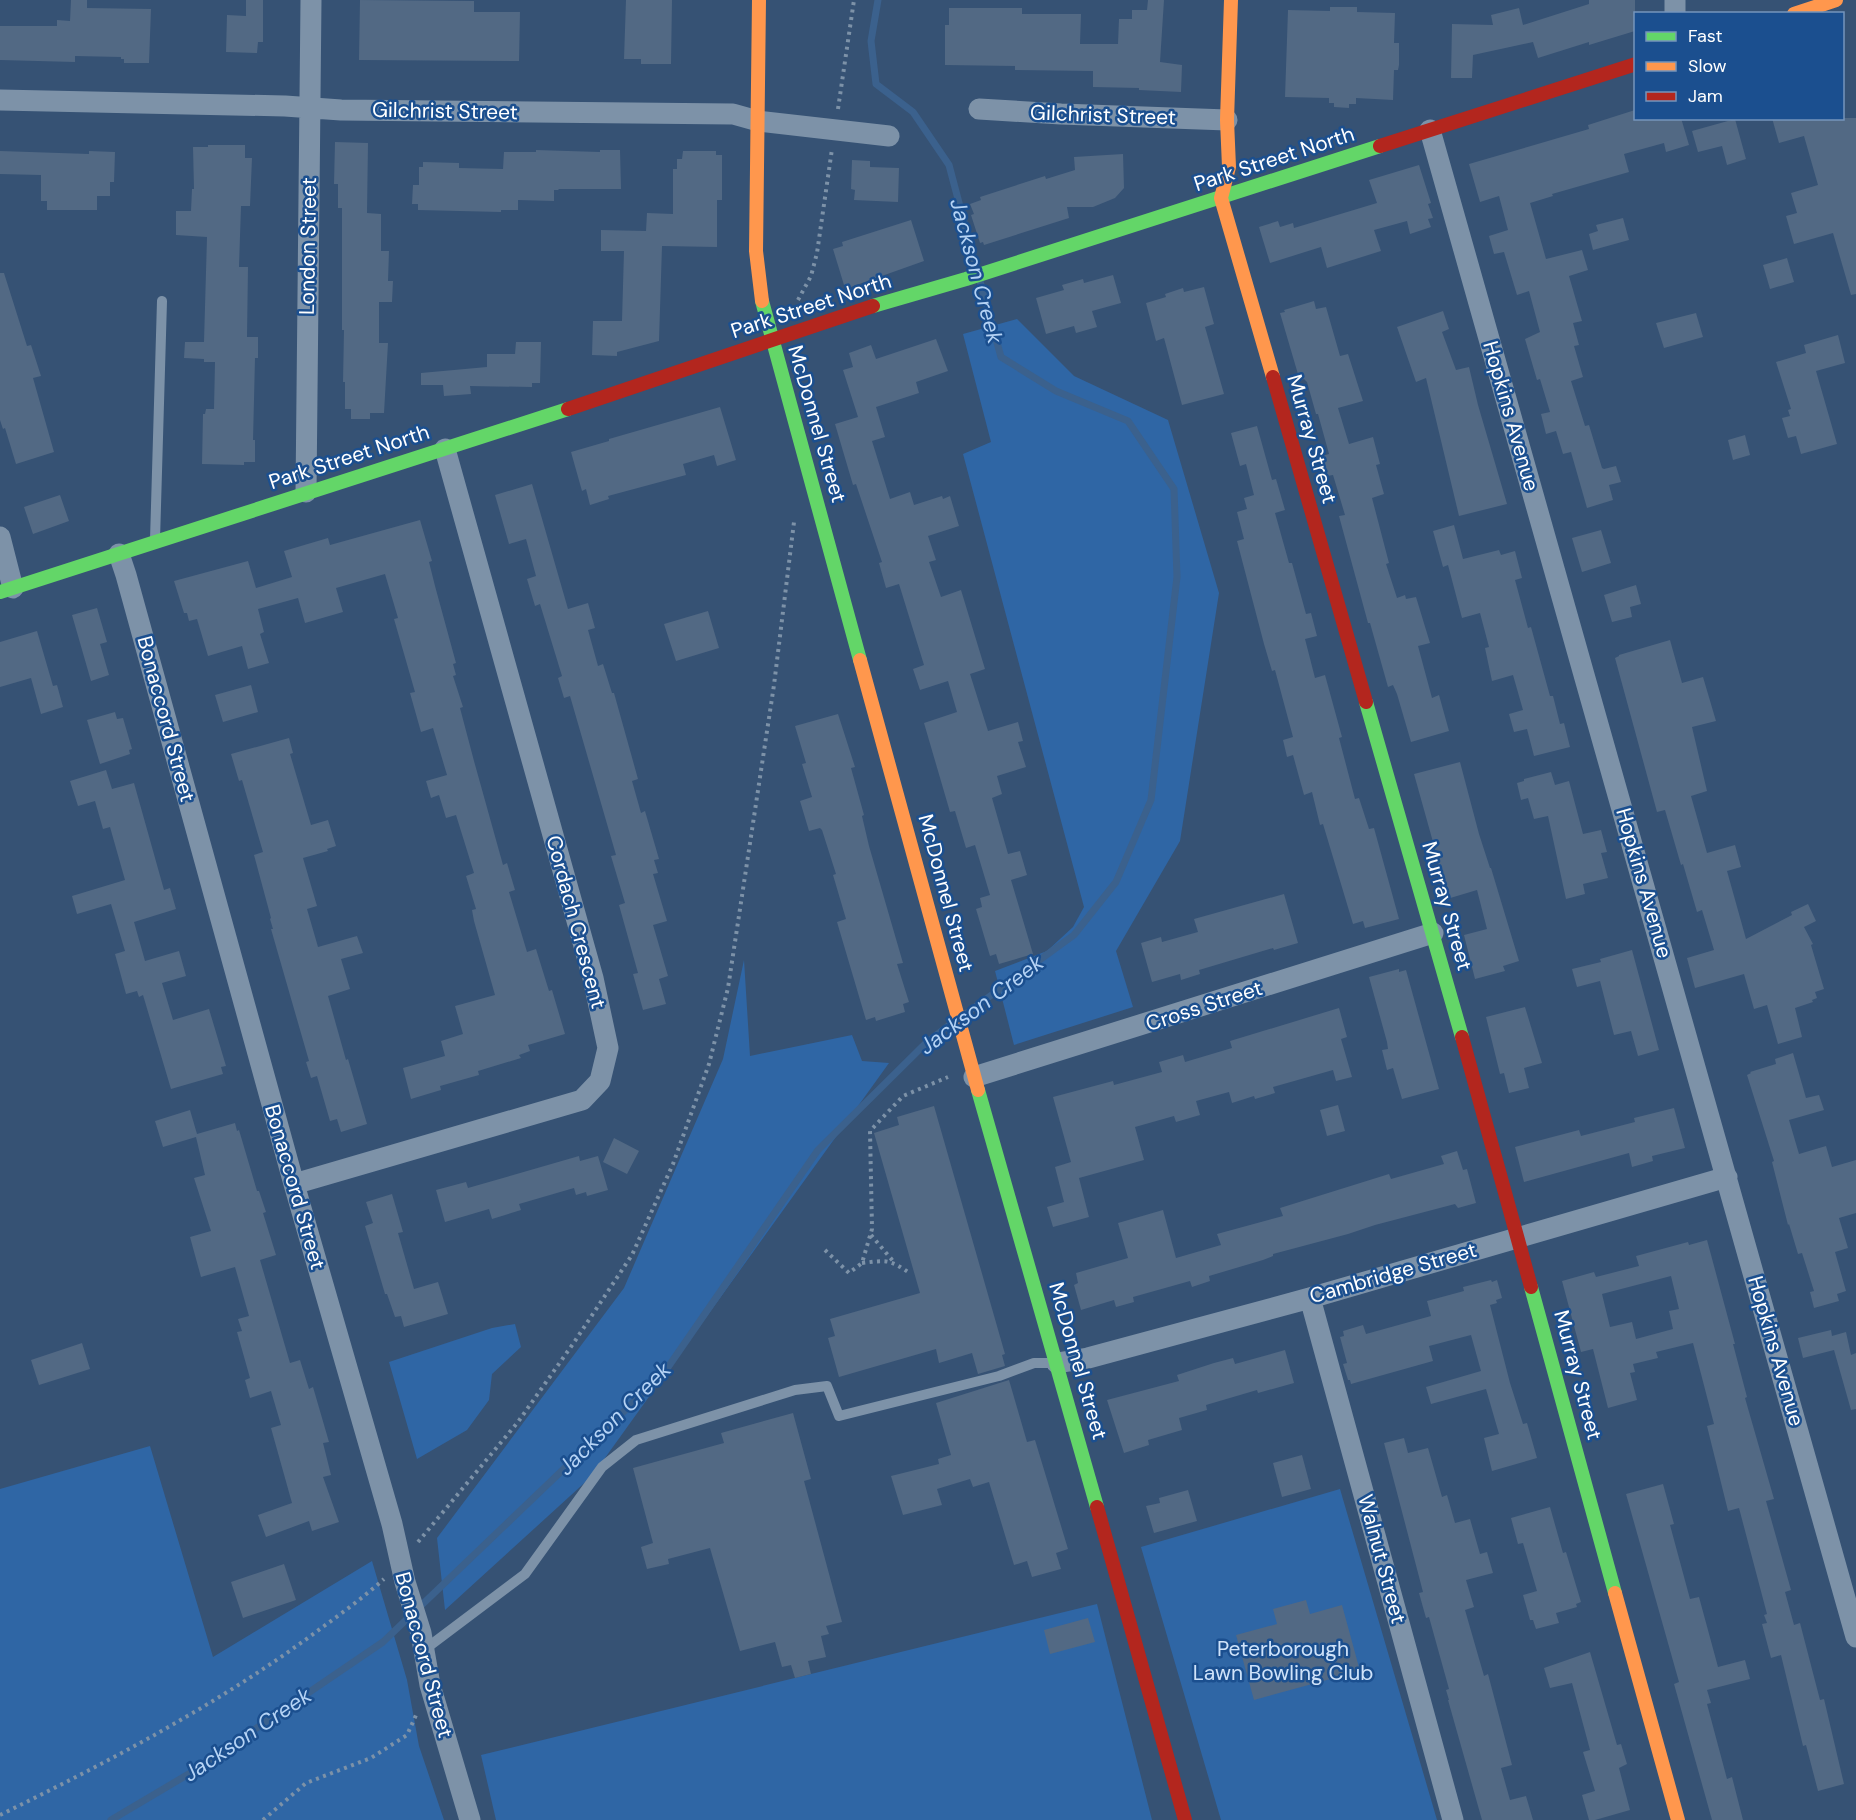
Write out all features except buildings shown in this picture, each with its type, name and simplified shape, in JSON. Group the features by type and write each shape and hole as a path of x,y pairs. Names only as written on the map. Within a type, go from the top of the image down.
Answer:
{"street":[{"name":"London Street","path":"306,492 311,0"},
{"name":"McDonnel Street","path":"759,0 756,261 764,310 974,1077 1058,1363 1185,1820"},
{"path":"1221,198 1229,167 1227,120 1231,0"},
{"path":"1800,12 1836,0"},
{"name":"Park Street North","path":"6,590 445,449 844,314 966,279 1634,64"},
{"name":"Gilchrist Street","path":"0,100 285,106 309,109 733,114 758,121 889,136"},
{"name":"Gilchrist Street","path":"979,109 1227,120"},
{"name":"Hopkins Avenue","path":"1430,130 1856,1637"},
{"name":"Murray Street","path":"1221,198 1433,933 1678,1820"},
{"name":"Cordach Crescent","path":"294,1184 582,1101 600,1081 608,1048 593,978 445,449"},
{"path":"0,537 6,590"},
{"name":"Bonaccord Street","path":"119,554 294,1184 392,1524 402,1571 422,1642 430,1685 470,1820"},
{"name":"Cross Street","path":"974,1077 1433,933"},
{"name":"Cambridge Street","path":"1058,1363 1088,1358 1310,1298 1727,1177"},
{"name":"Walnut Street","path":"1310,1298 1454,1820"}],"lane":[{"path":"155,542 162,301"},
{"path":"422,1642 525,1574 602,1467 636,1440 795,1390 827,1386 839,1416 999,1376 1034,1363 1058,1363"}],"path":[{"path":"798,300 811,276 817,253"},
{"path":"0,1815 117,1756 200,1710 270,1665 384,1579 402,1571 518,1422 632,1255 673,1164 708,1064 728,988 774,685 795,521"},
{"path":"862,1263 872,1229 870,1131 903,1096 951,1076"},
{"path":"870,1235 893,1262 911,1274"},
{"path":"825,1250 849,1273 862,1263 883,1260 893,1262"},
{"path":"263,1820 306,1783 371,1758 407,1735 430,1685"}],"green space":[{"path":"1017,319 1074,376 1168,420 1219,593 1180,841 1116,951 1133,1007 1014,1045 995,971 1047,951 1073,927 1084,907 963,454 991,442 963,334"},
{"path":"744,960 750,1056 852,1035 862,1061 889,1063 592,1476 445,1610 437,1538 624,1288 723,1059"},
{"path":"515,1324 521,1347 492,1374 489,1400 467,1430 417,1459 389,1362 492,1328"},
{"path":"150,1446 213,1657 372,1561 407,1680 419,1746 444,1820 0,1820 0,1489"},
{"name":"Peterborough Lawn Bowling Club","path":"1340,1489 1437,1820 1221,1820 1141,1547"},
{"path":"1097,1604 1152,1820 496,1820 481,1755"}],"waterway":[{"name":"Jackson Creek","path":"878,0 871,41 876,84 913,112 949,165 976,267"},
{"name":"Jackson Creek","path":"964,1015 1074,935 1116,882 1151,800 1177,577 1174,489 1128,421 1056,391 1001,357 980,281"},
{"name":"Jackson Creek","path":"111,1820 192,1772 383,1642 664,1373 818,1150 926,1043 952,1023"}],"traffic: fast":[{"path":"873,306 966,279 1380,146"},
{"path":"762,301 860,660"},
{"path":"0,592 568,409"},
{"path":"1366,702 1462,1037"},
{"path":"978,1090 1097,1507"},
{"path":"1531,1287 1615,1593"}],"traffic: slow":[{"path":"759,0 756,251 762,301"},
{"path":"1231,0 1227,120 1229,167 1221,198 1273,377"},
{"path":"1800,12 1836,0"},
{"path":"860,660 978,1090"},
{"path":"1615,1593 1678,1820"}],"traffic: jam":[{"path":"1380,146 1634,65"},
{"path":"568,409 873,306"},
{"path":"1273,377 1366,702"},
{"path":"1462,1037 1531,1287"},
{"path":"1097,1507 1185,1820"}]}
